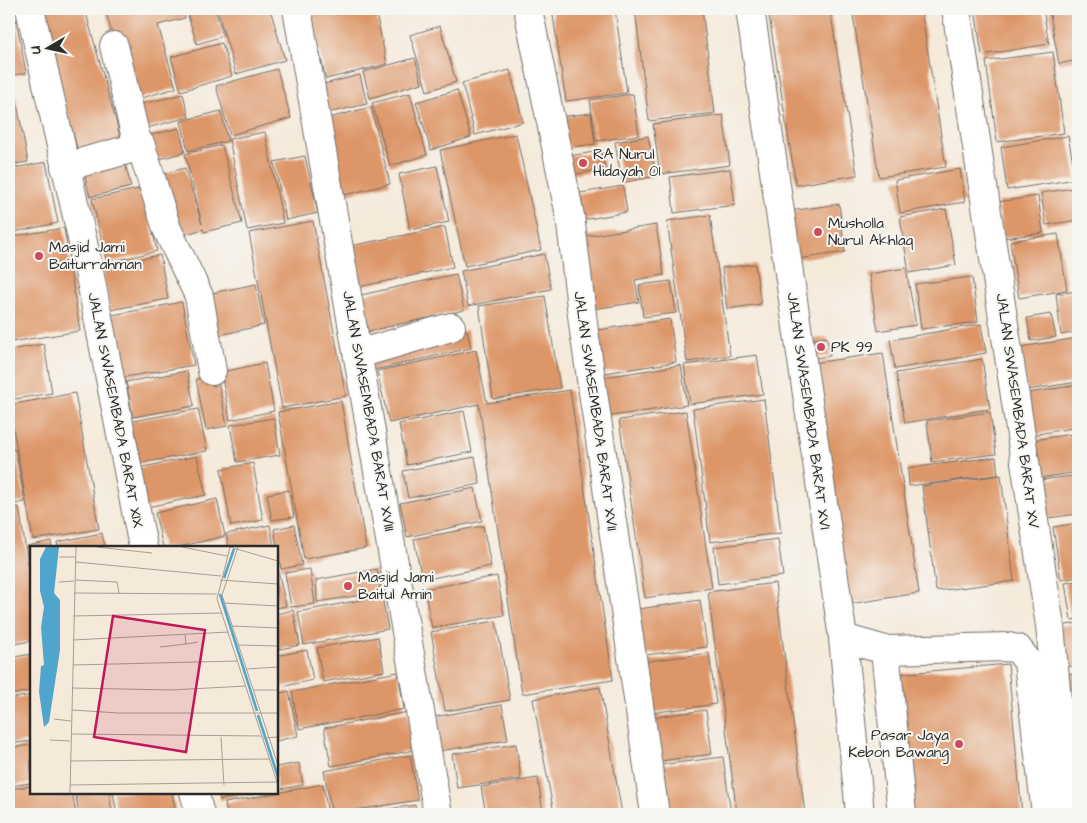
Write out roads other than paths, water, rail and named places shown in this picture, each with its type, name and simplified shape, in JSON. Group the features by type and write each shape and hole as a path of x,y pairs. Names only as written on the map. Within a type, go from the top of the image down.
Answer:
{"street":[{"name":"JALAN SWASEMBADA BARAT XIX","path":"30,9 65,166 143,546"},
{"name":"JALAN SWASEMBADA BARAT XVIII","path":"297,9 438,814"},
{"name":"JALAN SWASEMBADA BARAT XVII","path":"528,9 570,216 586,350 655,814"},
{"name":"JALAN SWASEMBADA BARAT XVI","path":"750,9 842,638 860,814"},
{"name":"JALAN SWASEMBADA BARAT XV","path":"956,9 1050,626 1068,814"},
{"path":"114,46 136,138 141,146 167,229 199,296 212,371"},
{"path":"65,166 141,146"},
{"path":"358,354 451,327"},
{"path":"842,638 886,650 1008,647 1018,649 1024,654 1028,662 1046,814"},
{"path":"886,650 902,814"},
{"path":"194,793 200,814"}],"place":[{"name":"RA Nurul Hidayah 01","path":"583,163"},
{"name":"Musholla Nurul Akhlaq","path":"818,232"},
{"name":"Masjid Jami Baiturrahman","path":"39,256"},
{"name":"PK 99","path":"821,347"},
{"name":"Masjid Jami Baitul Amin","path":"348,586"},
{"name":"Pasar Jaya Kebon Bawang","path":"959,744"}]}
